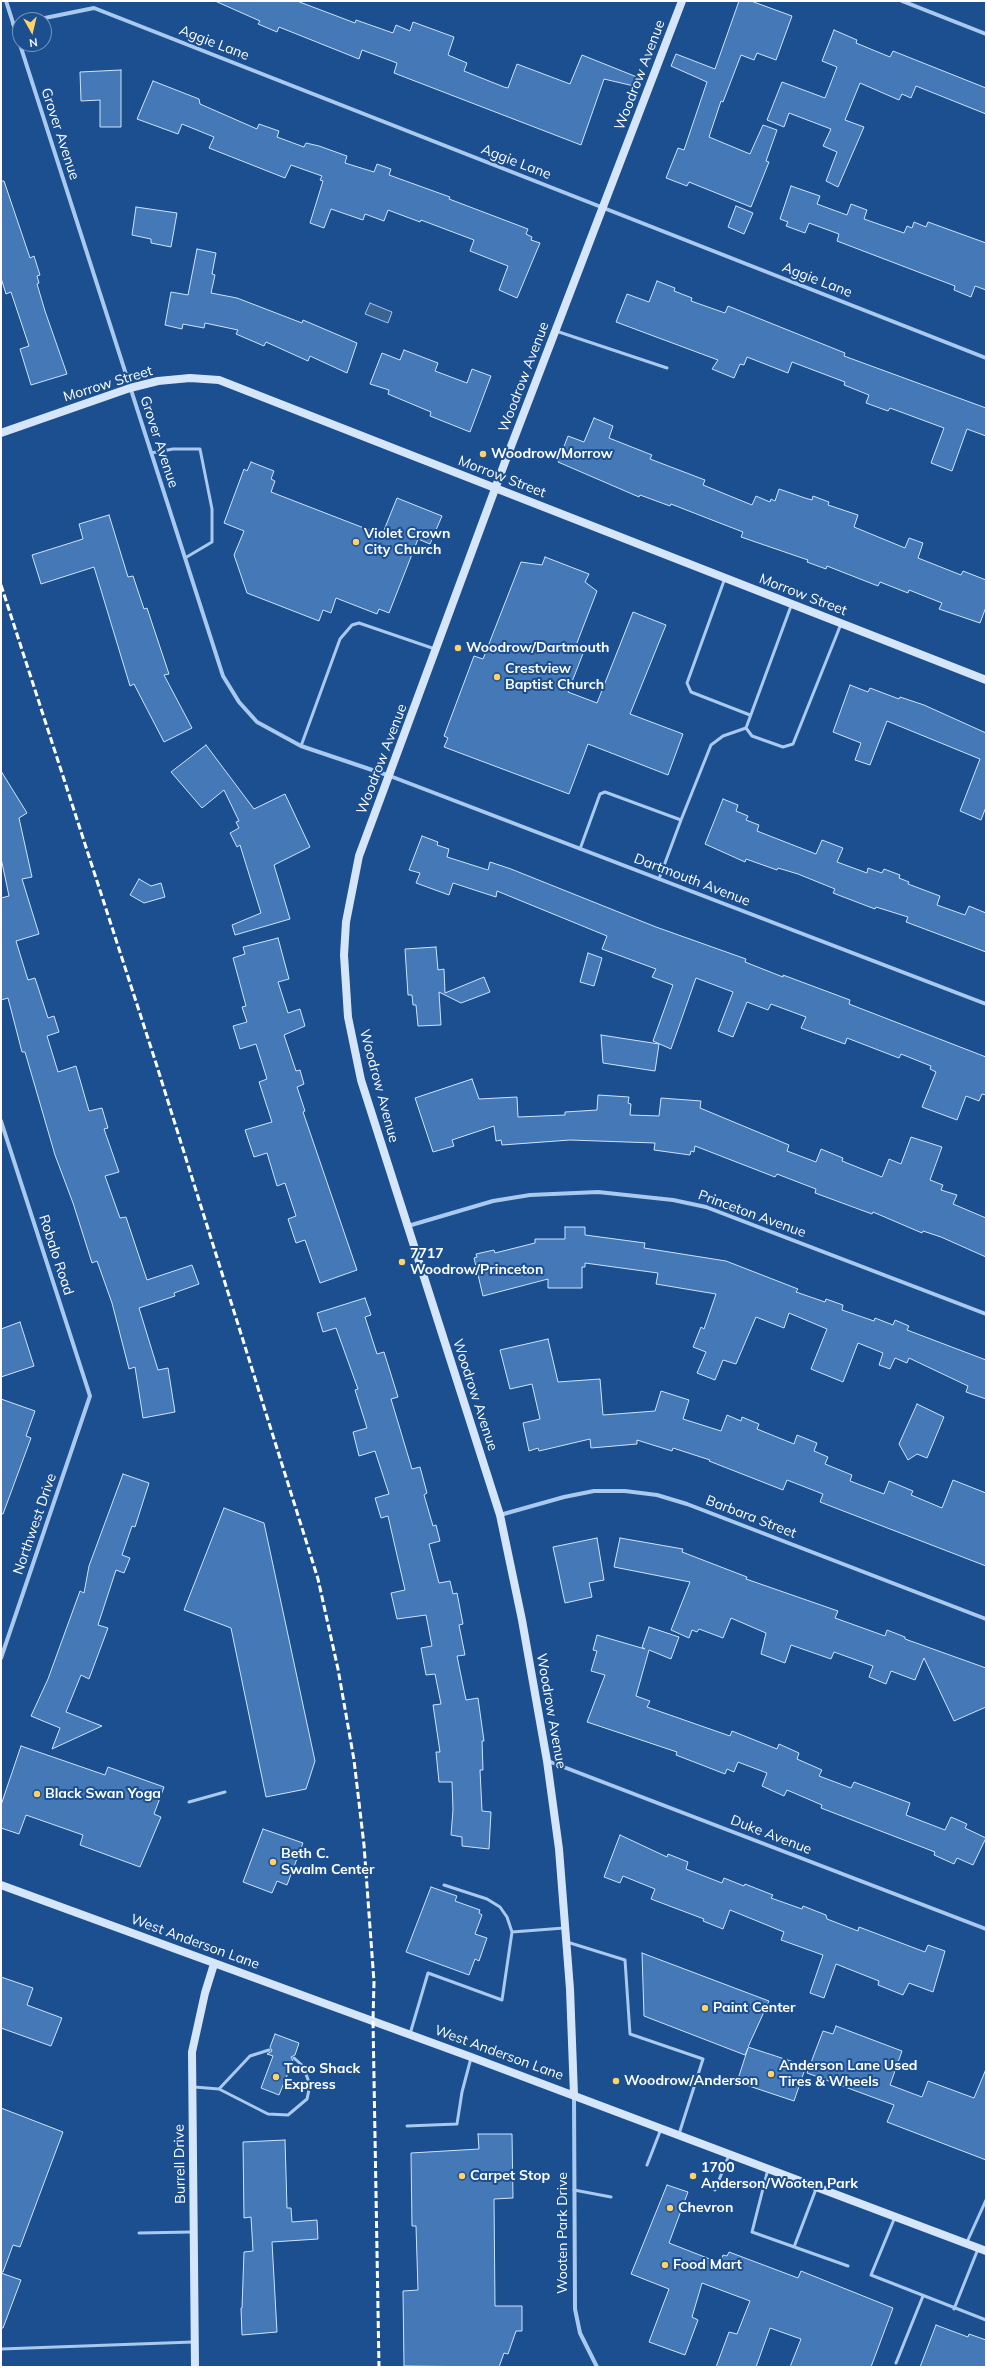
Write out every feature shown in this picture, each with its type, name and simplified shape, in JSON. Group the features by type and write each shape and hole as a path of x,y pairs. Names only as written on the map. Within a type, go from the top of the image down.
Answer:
{"street":[{"name":"Grover Avenue","path":"6,1 12,21"},
{"name":"Woodrow Avenue","path":"574,2095 567,1942 559,1849 547,1761 500,1515 407,1226 361,1080 352,1046 345,988 346,922 358,856 390,776 496,489 682,1"},
{"path":"902,1 986,34"},
{"name":"Aggie Lane","path":"52,17 94,8 986,358"},
{"name":"Grover Avenue","path":"22,52 223,676 239,702 257,722 301,746 390,776"},
{"name":"Morrow Street","path":"1,432 130,388 176,379 219,380 986,680"},
{"name":"Dartmouth Avenue","path":"390,776 986,1004"},
{"name":"Robalo Road","path":"1,1121 90,1396"},
{"name":"Princeton Avenue","path":"407,1226 493,1201 530,1195 598,1192 666,1199 706,1207 986,1314"},
{"name":"Northwest Drive","path":"1,1658 90,1396"},
{"name":"Barbara Street","path":"500,1515 564,1496 594,1491 625,1491 657,1495 687,1504 986,1619"},
{"name":"Duke Avenue","path":"547,1761 986,1929"},
{"name":"West Anderson Lane","path":"1,1885 574,2095 982,2250"},
{"name":"Burrell Drive","path":"195,2367 192,2052 205,1993 214,1964"},
{"name":"Wooten Park Drive","path":"574,2095 575,2309 580,2333 597,2367"}],"lane":[{"path":"556,331 667,368"},
{"path":"151,453 173,449 200,449 212,509 212,542 185,558"},
{"path":"725,578 687,683 692,692 750,715"},
{"path":"746,728 791,604"},
{"path":"301,746 340,639 352,625 359,623 436,650"},
{"path":"746,728 752,736 783,748 793,744 841,624"},
{"path":"659,879 711,745 723,736 746,728"},
{"path":"580,849 600,794 605,792 681,820"},
{"path":"190,1802 225,1792"},
{"path":"410,2034 428,1973 502,2000 512,1932 507,1917 500,1907 487,1899 444,1885"},
{"path":"512,1932 566,1928"},
{"path":"567,1942 625,1960 630,2034 703,2059 679,2136"},
{"path":"219,2089 250,2056 269,2050"},
{"path":"407,2126 457,2124 462,2092 471,2057"},
{"path":"192,2087 219,2089 268,2114 288,2115 307,2100 310,2085 302,2066 294,2058"},
{"path":"310,2085 329,2084"},
{"path":"647,2165 661,2129"},
{"path":"715,2190 729,2155"},
{"path":"768,2169 752,2232 848,2266"},
{"path":"794,2247 817,2188"},
{"path":"574,2190 611,2197"},
{"path":"966,2244 986,2200"},
{"path":"895,2217 871,2275 986,2320"},
{"path":"139,2233 194,2232"},
{"path":"954,2308 982,2250"},
{"path":"896,2363 923,2296"},
{"path":"1,2349 195,2342"}],"water":[{"path":"370,303 392,312 388,323 365,314"}],"building":[{"path":"215,1 297,1 355,23 356,20 393,33 396,25 410,31 413,22 454,37 448,55 467,63 464,71 508,88 517,64 570,84 582,55 637,77 634,86 604,79 581,145 394,73 397,63 362,50 359,59 279,27 277,32 258,24 260,21"},
{"path":"739,1 751,1 792,16 776,60 757,53 754,60 741,55 723,102 721,101 709,137 750,154 763,125 777,130 766,161 769,162 751,207 689,182 687,186 666,178 678,148 684,150 707,82 671,66 676,54 715,69"},
{"path":"834,30 857,40 856,43 890,57 893,51 986,88 986,114 916,86 911,98 902,94 899,100 860,83 845,120 864,127 838,187 826,181 837,152 823,146 831,129 789,113 784,127 767,120 782,82 825,98 837,67 822,61"},
{"path":"121,70 121,127 100,127 100,100 81,101 80,72"},
{"path":"153,81 199,99 200,104 257,129 259,124 279,131 277,137 304,147 306,143 347,156 345,163 374,172 377,164 391,169 389,175 450,197 449,199 528,229 526,234 532,237 531,240 540,243 517,298 499,290 508,266 470,251 474,240 421,220 420,222 388,210 384,221 365,214 363,220 331,209 324,228 310,223 323,181 320,180 322,176 291,165 285,178 209,148 214,137 182,124 178,134 137,119"},
{"path":"1,181 4,181 30,258 34,256 40,275 37,276 39,283 37,284 67,374 31,385 20,349 29,346 11,292 6,294 1,278"},
{"path":"791,186 820,196 817,204 847,215 851,204 867,210 864,219 904,233 907,226 912,228 914,222 926,227 928,222 986,243 986,290 975,286 971,297 954,290 955,286 837,241 839,234 809,223 805,233 786,226 788,222 780,219"},
{"path":"736,206 753,213 744,234 728,227"},
{"path":"136,207 177,213 171,247 151,243 151,239 132,235"},
{"path":"197,249 216,253 212,274 215,275 211,293 237,298 302,323 303,320 357,343 347,373 310,356 308,361 266,342 264,346 236,334 238,330 205,323 204,328 183,324 182,329 165,325 171,292 188,295"},
{"path":"657,281 675,288 674,291 692,298 691,301 725,313 728,306 845,353 844,356 986,408 986,436 967,429 952,471 931,463 944,428 890,408 888,411 866,403 869,395 844,385 845,382 792,362 788,373 747,357 744,365 740,364 734,378 712,369 718,360 616,322 627,294 649,302"},
{"path":"404,350 438,363 435,371 467,383 472,369 491,376 470,432 430,416 431,412 388,394 389,390 370,384 382,353 400,360"},
{"path":"594,418 613,426 609,438 652,455 650,459 705,480 703,485 752,505 756,496 770,502 771,499 775,501 779,489 812,500 813,496 829,502 828,505 858,515 854,527 905,548 909,538 923,543 918,558 961,575 963,571 986,580 986,607 980,623 939,609 942,603 909,590 908,593 880,582 878,586 827,566 826,569 807,562 808,560 741,537 743,532 671,504 670,506 640,495 639,497 558,462 568,436 584,442"},
{"name":"Violet Crown City Church","path":"251,462 274,471 271,479 275,481 271,492 382,535 397,498 442,516 430,544 418,539 389,613 379,609 377,614 336,598 331,613 323,610 319,621 247,593 234,555 244,531 224,523 244,469 247,471"},
{"path":"109,515 128,577 133,576 144,609 147,608 169,674 164,675 192,728 164,742 134,684 130,686 94,567 41,584 32,555 83,539 79,524"},
{"name":"Crestview Baptist Church","path":"545,557 589,574 585,582 597,591 575,648 584,651 568,692 597,703 633,612 666,625 630,714 683,734 668,775 588,744 569,794 444,747 448,738 444,736 474,656 483,659 521,562 542,565"},
{"path":"850,685 868,692 870,688 899,699 900,697 924,705 986,733 986,807 981,820 960,811 980,759 887,721 870,765 855,760 861,743 833,732"},
{"path":"206,745 254,809 285,794 310,847 274,865 290,919 235,935 232,925 261,913 240,845 237,847 230,833 239,828 236,822 239,821 224,790 202,808 171,772"},
{"path":"1,771 27,813 19,818 32,877 22,879 39,934 16,941 28,980 35,978 48,1018 54,1016 59,1032 47,1036 58,1072 76,1066 89,1111 102,1108 108,1128 104,1129 119,1172 105,1176 120,1218 126,1217 147,1280 192,1265 199,1284 174,1293 175,1296 139,1308 158,1370 168,1368 175,1412 143,1418 135,1367 129,1369 112,1303 97,1261 92,1263 73,1203 55,1155 25,1052 22,1052 8,998 1,1000 1,898 9,896 1,858"},
{"path":"723,799 738,805 736,811 748,816 746,820 759,825 757,831 816,854 822,840 843,848 837,862 867,873 868,868 882,873 884,869 900,875 899,878 909,882 908,884 940,896 937,905 965,915 969,906 986,913 986,952 906,922 908,917 876,907 875,909 833,893 835,889 798,874 778,868 777,870 746,859 745,862 705,844"},
{"path":"422,836 438,842 437,845 449,849 447,857 488,870 490,862 511,869 656,927 746,959 745,962 783,977 783,975 850,1000 849,1004 986,1057 986,1095 982,1094 979,1101 966,1096 957,1120 922,1107 936,1072 930,1069 931,1066 901,1054 899,1058 847,1038 845,1044 801,1028 806,1017 771,1004 768,1010 747,1002 733,1037 718,1031 733,992 696,978 671,1049 653,1041 673,985 652,977 656,969 602,949 607,936 497,891 496,897 453,883 449,895 416,883 420,873 409,870"},
{"path":"139,879 151,886 161,883 165,897 144,903 130,895"},
{"path":"278,938 289,979 278,982 288,1013 300,1009 305,1026 284,1035 296,1071 300,1070 304,1084 297,1087 305,1111 303,1112 357,1270 320,1283 305,1240 296,1243 288,1219 296,1216 285,1183 277,1186 267,1153 254,1157 245,1130 272,1122 259,1082 267,1079 256,1044 240,1049 233,1026 247,1022 242,1007 246,1006 233,958 245,954 243,947"},
{"path":"436,947 438,970 444,969 445,993 484,977 490,992 461,1003 439,992 441,1025 418,1026 416,1005 413,1005 412,995 408,995 405,949"},
{"path":"588,953 602,958 594,986 580,982"},
{"path":"601,1035 659,1044 655,1071 603,1063"},
{"path":"472,1079 479,1099 517,1097 518,1117 565,1115 565,1112 597,1110 598,1095 629,1097 628,1103 631,1104 630,1115 659,1116 661,1098 701,1101 700,1108 789,1145 787,1151 816,1162 821,1149 843,1158 842,1161 882,1177 889,1159 901,1164 911,1137 942,1147 930,1180 943,1185 941,1190 957,1195 953,1204 986,1218 986,1257 941,1237 923,1231 922,1233 873,1212 872,1214 815,1193 816,1189 777,1174 775,1177 695,1146 694,1152 691,1151 690,1155 654,1150 655,1143 570,1140 502,1145 501,1140 496,1141 494,1126 452,1140 454,1146 433,1152 415,1098"},
{"path":"565,1227 585,1227 585,1235 645,1243 644,1248 726,1261 798,1289 796,1292 825,1302 826,1299 843,1305 842,1310 874,1321 875,1318 893,1325 895,1320 909,1326 907,1330 986,1360 986,1399 966,1392 968,1386 909,1358 907,1363 895,1358 890,1369 879,1365 883,1353 858,1343 843,1382 811,1369 827,1329 789,1313 784,1328 756,1317 736,1364 723,1360 715,1380 697,1373 706,1352 693,1347 701,1327 704,1329 716,1294 656,1284 658,1273 585,1263 585,1267 582,1267 582,1288 548,1288 548,1279 483,1296 474,1258 477,1257 476,1254 494,1250 495,1253 535,1243 535,1239 565,1239"},
{"path":"365,1298 371,1315 365,1317 377,1354 384,1352 398,1397 391,1399 412,1469 420,1467 427,1493 424,1495 433,1526 436,1525 440,1541 429,1544 439,1583 450,1581 453,1594 457,1593 463,1624 459,1625 465,1655 457,1656 466,1700 478,1698 484,1741 482,1741 483,1770 480,1770 482,1811 491,1812 489,1849 462,1846 462,1837 451,1835 453,1810 452,1782 439,1782 436,1752 440,1752 433,1705 441,1704 435,1674 426,1675 421,1648 432,1646 426,1615 397,1619 391,1593 405,1590 388,1516 381,1518 375,1498 389,1494 375,1451 359,1456 353,1432 367,1428 355,1390 358,1389 336,1328 323,1332 317,1313"},
{"path":"20,1322 34,1366 1,1377 1,1329"},
{"path":"548,1339 558,1382 600,1379 603,1415 655,1411 661,1391 689,1400 683,1419 721,1431 727,1415 741,1421 742,1417 759,1424 757,1429 794,1444 797,1435 817,1443 814,1451 828,1457 825,1464 852,1475 850,1481 884,1494 889,1481 913,1491 911,1495 942,1508 953,1480 986,1493 986,1566 820,1502 823,1494 787,1480 783,1490 709,1461 710,1460 673,1448 672,1451 637,1440 637,1444 591,1448 590,1439 539,1451 538,1448 529,1451 523,1423 540,1419 532,1384 510,1389 500,1350"},
{"path":"1,1399 35,1411 26,1436 31,1438 3,1514 1,1514"},
{"path":"917,1404 944,1417 927,1458 917,1454 908,1460 899,1444"},
{"path":"123,1474 149,1483 135,1527 132,1526 122,1555 130,1558 124,1573 116,1570 98,1625 108,1628 89,1679 81,1675 66,1712 102,1726 52,1749 60,1728 31,1716 48,1679 80,1591 84,1593 89,1566"},
{"path":"224,1508 264,1523 315,1761 306,1789 266,1797 231,1628 184,1610"},
{"path":"597,1538 604,1580 589,1583 592,1597 565,1603 553,1547"},
{"path":"620,1538 683,1549 682,1552 747,1577 746,1579 838,1611 835,1618 885,1636 887,1630 905,1637 905,1639 986,1668 986,1707 954,1721 924,1658 915,1680 891,1671 886,1684 869,1677 873,1666 834,1652 831,1659 791,1645 785,1663 761,1654 766,1633 731,1618 723,1638 699,1629 697,1632 692,1630 689,1638 671,1630 690,1582 614,1567"},
{"path":"649,1627 679,1637 671,1659 649,1650 636,1696 650,1701 647,1707 730,1736 732,1731 777,1749 779,1744 799,1753 797,1759 822,1770 819,1776 851,1788 854,1782 910,1803 906,1815 945,1830 951,1817 967,1824 965,1828 986,1838 973,1865 957,1858 954,1864 934,1855 935,1852 821,1808 822,1805 787,1790 784,1796 762,1786 767,1773 738,1762 734,1772 727,1769 725,1774 676,1755 677,1752 587,1722 605,1675 591,1671 597,1651 593,1650 597,1635 645,1649 642,1647"},
{"path":"21,1746 105,1775 108,1767 164,1787 154,1814 161,1817 140,1867 80,1845 83,1835 26,1815 19,1834 1,1828 1,1805"},
{"name":"Beth C. Swalm Center","path":"263,1829 303,1843 287,1885 277,1881 272,1893 243,1882"},
{"path":"620,1835 667,1857 668,1854 688,1862 686,1869 722,1883 724,1878 744,1886 745,1884 773,1895 771,1898 802,1909 803,1906 826,1915 827,1919 858,1931 859,1927 925,1952 928,1945 945,1951 933,1992 909,1983 903,1995 878,1985 879,1981 836,1964 824,1998 810,1993 823,1955 781,1940 784,1932 730,1910 723,1929 703,1921 704,1919 651,1899 655,1889 623,1876 620,1883 604,1877"},
{"path":"431,1887 457,1896 455,1901 480,1910 479,1913 482,1915 475,1934 487,1938 479,1961 475,1959 469,1975 406,1952"},
{"name":"Paint Center","path":"642,1953 769,2001 748,2047 806,2066 794,2101 737,2082 748,2048 745,2055 644,2016"},
{"path":"1,1977 33,1988 27,2005 62,2018 51,2046 1,2028"},
{"path":"836,2026 902,2051 890,2085 922,2097 928,2081 974,2098 986,2069 986,2160 887,2122 894,2105 807,2073 823,2031 833,2034"},
{"path":"275,2034 299,2043 295,2055 291,2057 293,2061 279,2095 261,2088 273,2056 267,2054 272,2051 270,2047"},
{"path":"1,2108 63,2132 20,2247 13,2245 3,2272 1,2272"},
{"path":"478,2134 512,2134 513,2198 494,2199 495,2306 522,2306 522,2331 516,2331 508,2354 504,2353 499,2367 404,2366 403,2291 418,2290 416,2226 412,2226 411,2153 479,2149"},
{"path":"285,2140 287,2208 291,2208 292,2222 317,2220 318,2239 272,2242 277,2332 242,2335 241,2308 244,2252 253,2251 251,2217 244,2218 243,2142"},
{"path":"667,2185 688,2192 669,2243 720,2263 723,2255 727,2256 729,2252 798,2278 801,2271 893,2308 871,2367 790,2367 801,2339 770,2328 756,2367 716,2367 729,2332 737,2334 750,2301 702,2283 692,2317 698,2320 685,2355 649,2342 669,2289 631,2274"},
{"path":"1,2273 21,2280 3,2328 1,2328"},
{"path":"936,2325 968,2337 969,2334 986,2340 986,2367 920,2367"}],"railway":[{"path":"1,585 155,1060 318,1579 338,1669 354,1760 364,1845 374,1982 373,2020 379,2367"}],"place":[{"name":"Woodrow/Morrow","path":"483,454"},
{"name":"Violet Crown City Church","path":"356,542"},
{"name":"Woodrow/Dartmouth","path":"458,648"},
{"name":"Crestview Baptist Church","path":"497,677"},
{"name":"7717 Woodrow/Princeton","path":"402,1262"},
{"name":"Black Swan Yoga","path":"37,1794"},
{"name":"Beth C. Swalm Center","path":"273,1862"},
{"name":"Paint Center","path":"705,2008"},
{"name":"Anderson Lane Used Tires & Wheels","path":"771,2074"},
{"name":"Taco Shack Express","path":"276,2077"},
{"name":"Woodrow/Anderson","path":"616,2081"},
{"name":"Carpet Stop","path":"462,2176"},
{"name":"1700 Anderson/Wooten Park","path":"693,2176"},
{"name":"Chevron","path":"670,2208"},
{"name":"Food Mart","path":"665,2265"}]}
